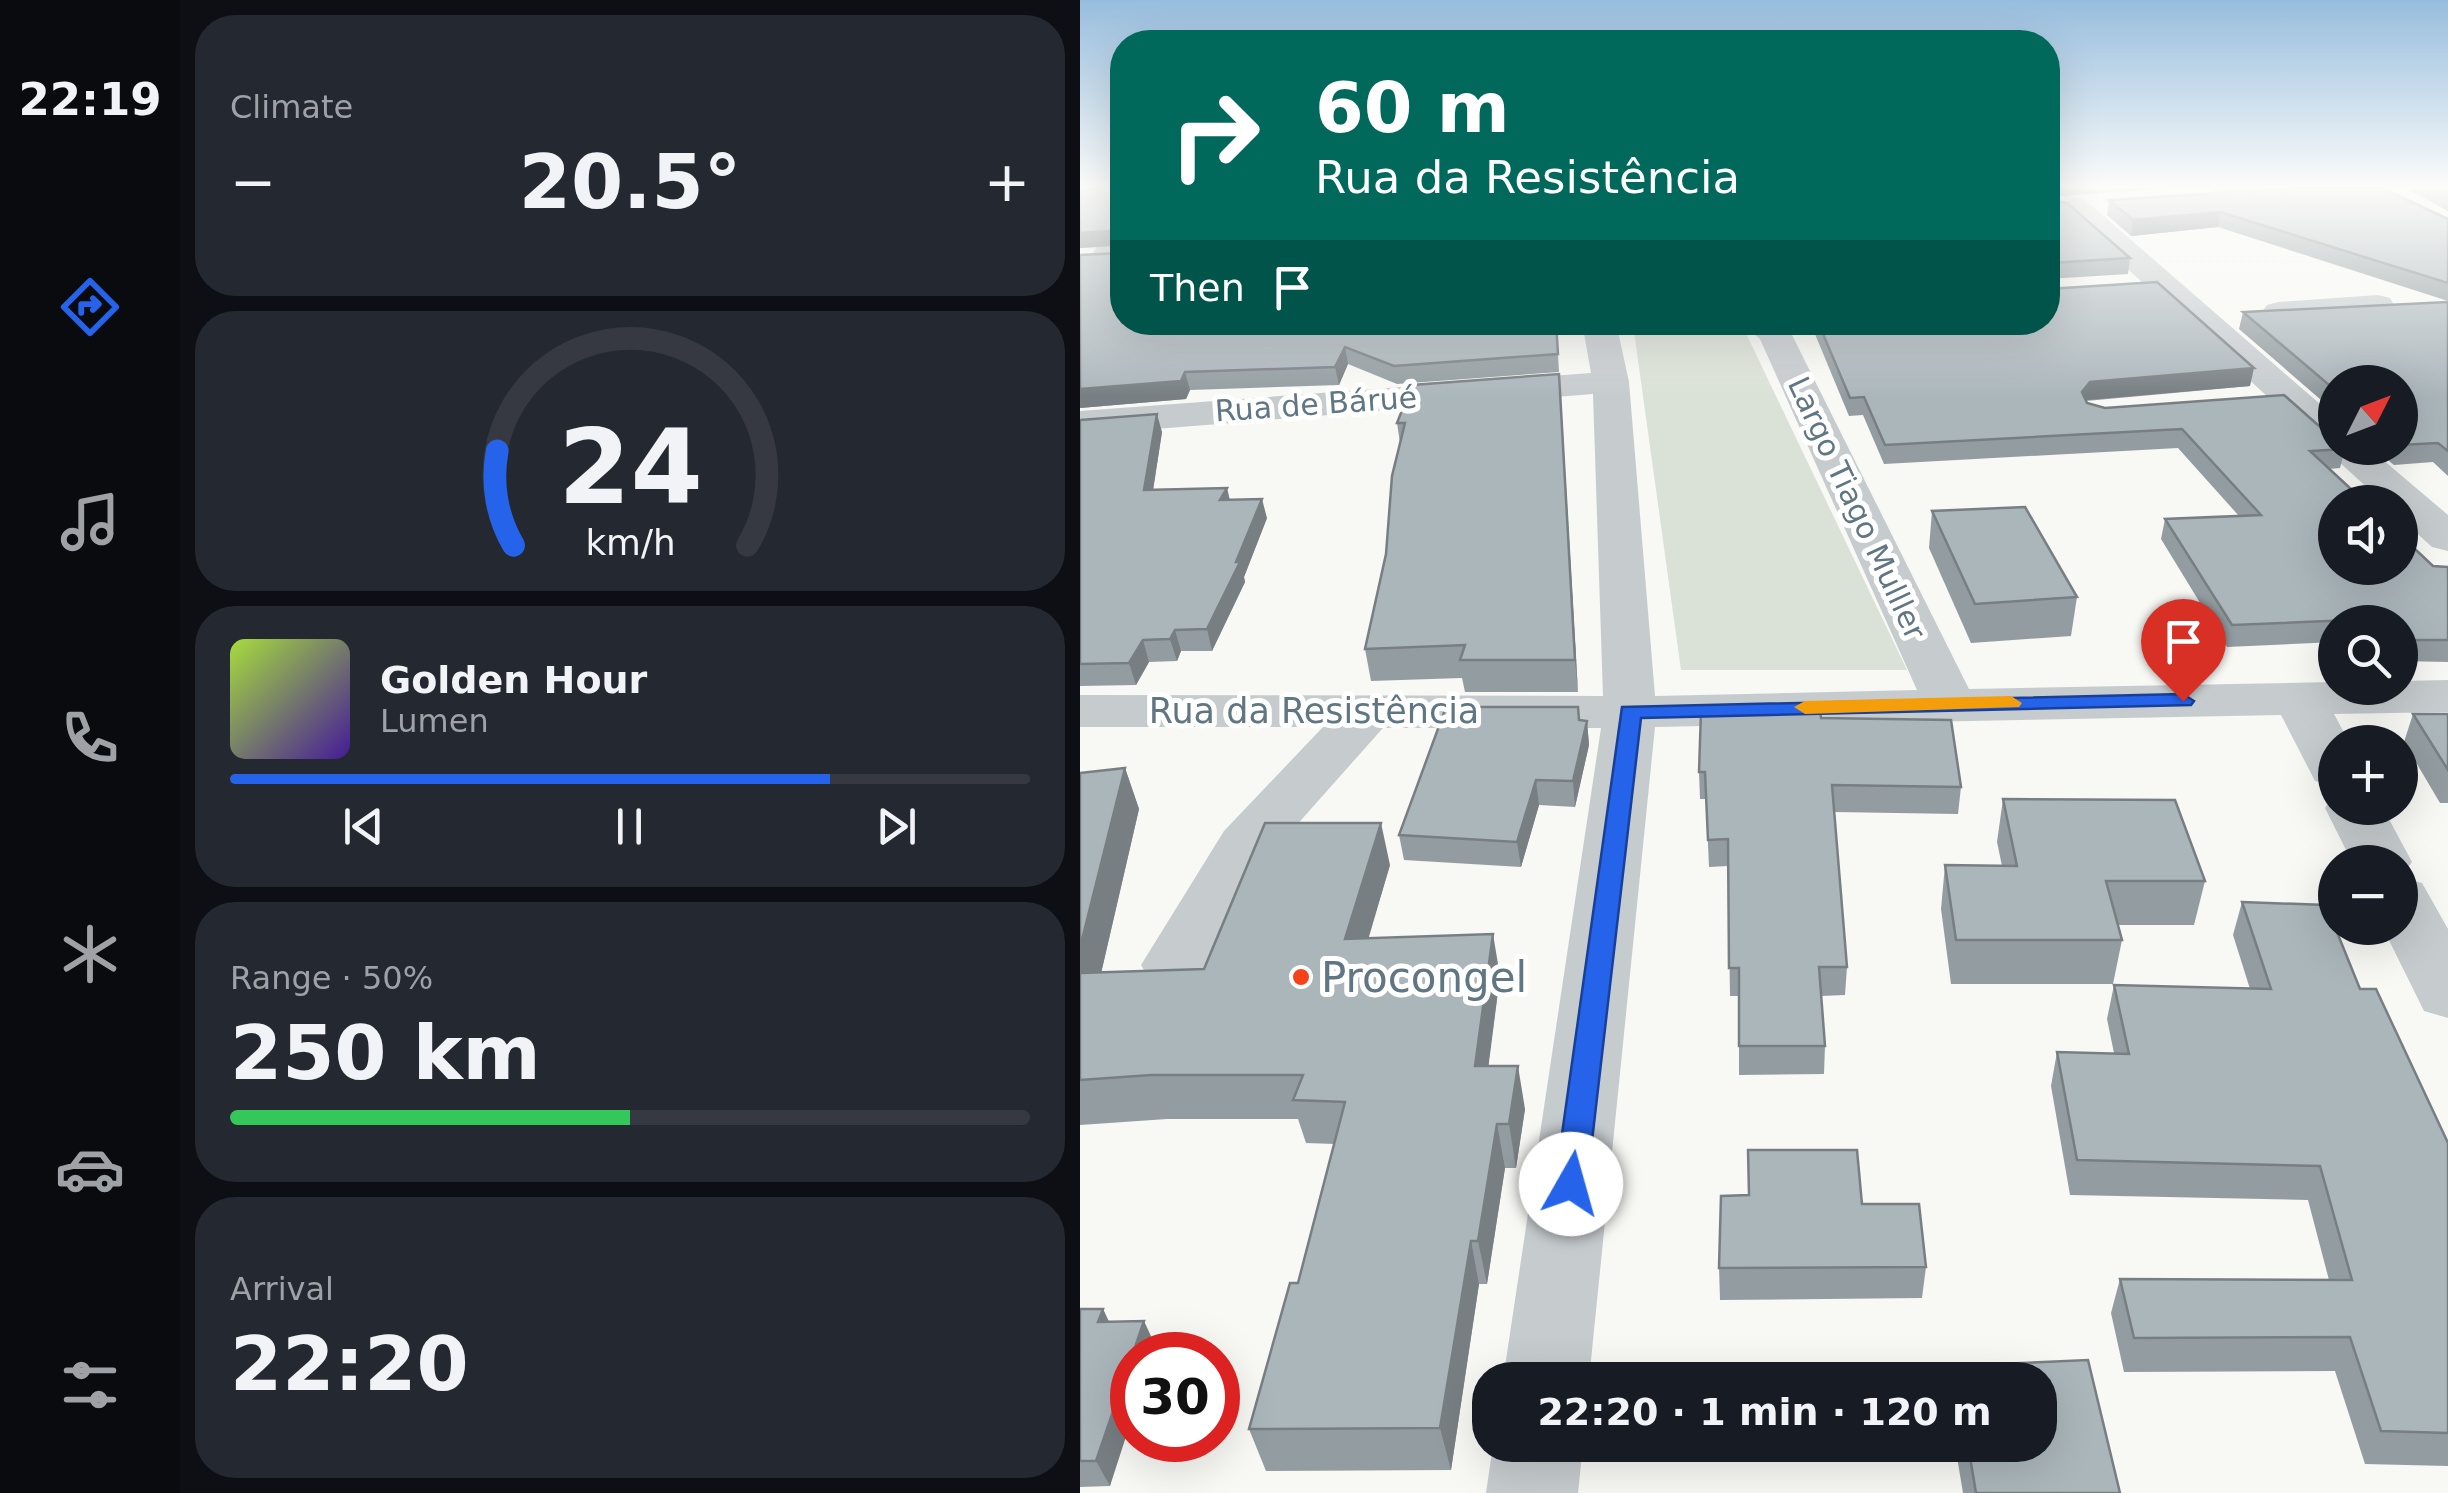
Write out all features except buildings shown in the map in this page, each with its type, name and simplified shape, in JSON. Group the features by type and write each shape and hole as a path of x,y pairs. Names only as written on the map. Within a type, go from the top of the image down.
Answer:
{"street":[{"path":"2128,258 2318,423"},
{"path":"2125,288 2164,285"},
{"path":"2201,318 2378,305"},
{"path":"1548,1362 1630,712 1611,382 1602,335"},
{"name":"Largo Tiago Mulller","path":"1775,335 1950,704"},
{"name":"Rua de Bárué","path":"1080,422 1611,382"},
{"path":"2234,402 2290,398"},
{"path":"2365,465 2448,538"},
{"name":"Rua da Resistência","path":"1080,711 1630,712 2448,696"},
{"path":"2300,699 2318,735"},
{"path":"1174,965 1245,844 1368,712"},
{"path":"2418,934 2448,993"},
{"path":"1532,1493 1536,1462"}],"shaded area":[{"path":"1635,335 1747,335 1907,670 1681,670"}],"slow traffic":[{"path":"1805,707 2011,703"}],"place":[{"name":"Procongel","path":"1301,977"}],"route":[{"path":"1571,1184 1630,712 2183,701"}]}
